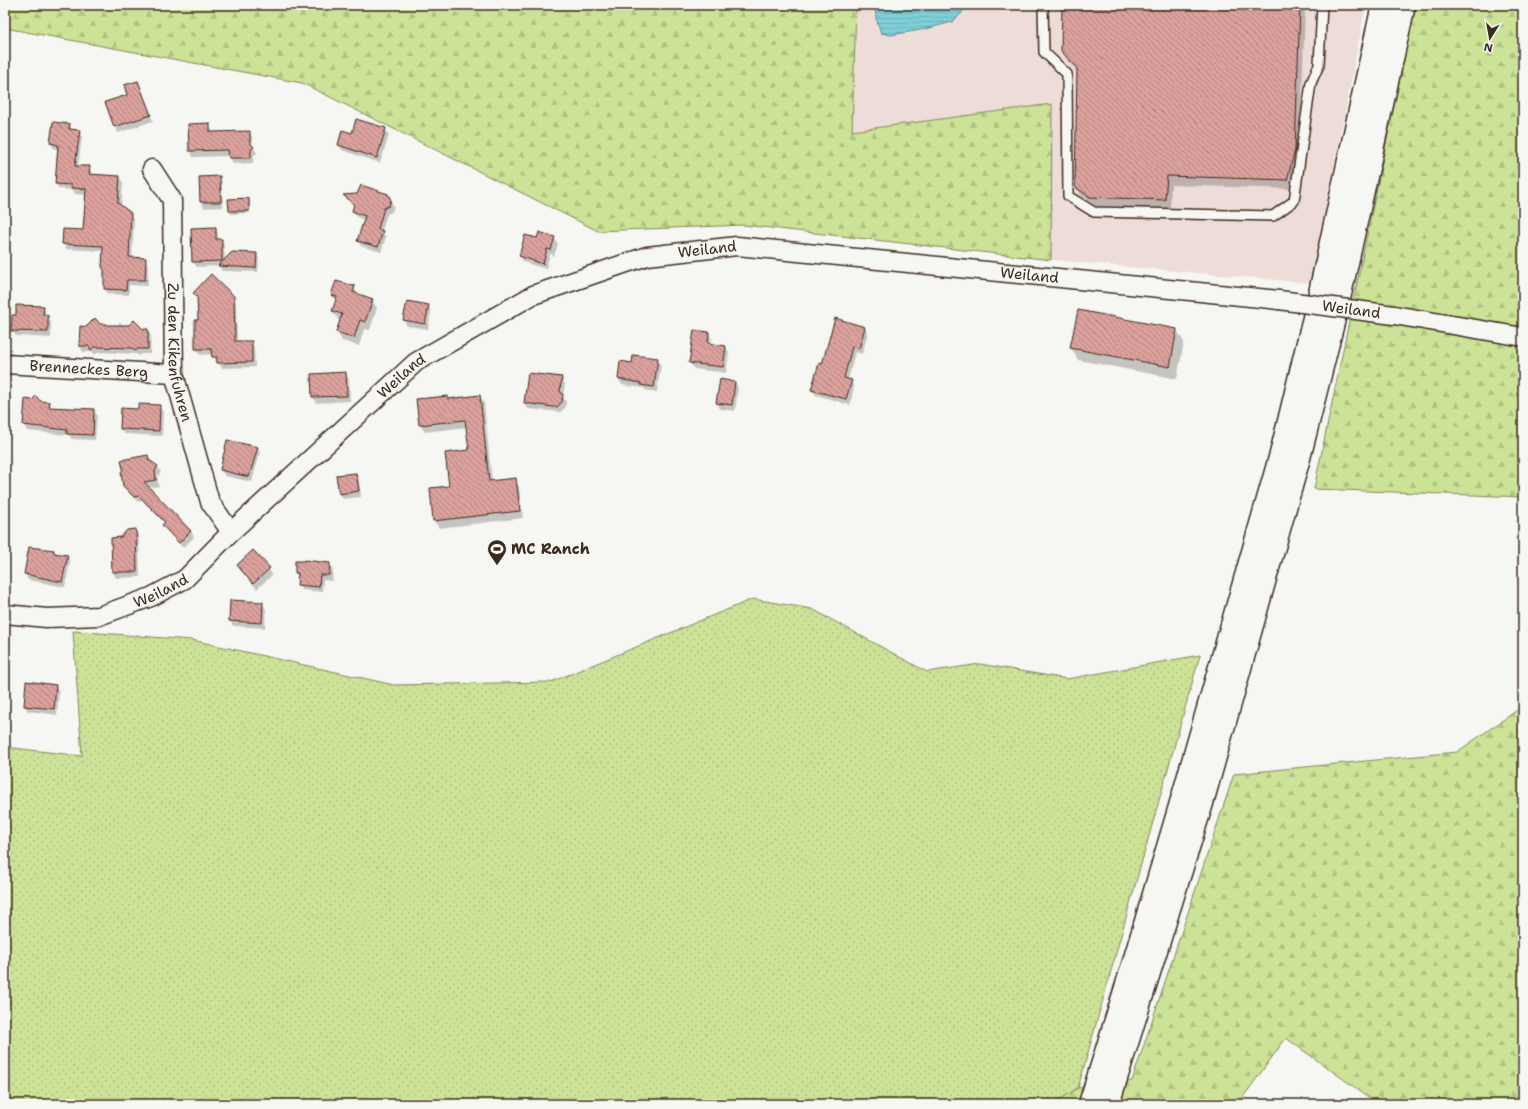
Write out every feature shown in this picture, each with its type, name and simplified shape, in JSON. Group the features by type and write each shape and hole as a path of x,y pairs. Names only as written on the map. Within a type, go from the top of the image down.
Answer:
{"highway":[{"path":"1090,1104 1183,796 1281,454 1319,297 1383,5"},
{"path":"1108,1104 1202,803 1299,458 1339,299 1404,5"}],"street":[{"name":"Zu den Kikenfuhren","path":"152,169 172,200 174,374 210,502 231,532"},
{"name":"Weiland","path":"5,614 47,618 99,616 151,597 185,579 231,532 416,362 533,295 647,256 737,246 1280,300 1394,315 1523,337"},
{"name":"Brenneckes Berg","path":"5,364 174,374"}],"lane":[{"path":"1043,5 1044,52 1067,74 1068,196 1094,212 1273,216 1294,202 1311,84 1319,65 1322,5"}],"shaded area":[{"path":"856,5 1366,5 1311,283 1051,260 846,237"}],"green space":[{"path":"5,5 856,5 852,131 1052,104 1051,260 744,225 598,231 302,83 5,28"},
{"path":"1415,5 1523,5 1523,497 1314,489"},
{"path":"753,599 812,609 927,672 980,664 1067,679 1200,655 1078,1088 1053,1104 5,1104 5,747 82,756 73,631 192,640 394,685 551,682"},
{"path":"1523,706 1523,1104 1378,1104 1286,1038 1238,1104 1053,1104 1078,1088 1132,1081 1234,774 1457,752"}],"water":[{"path":"875,5 964,5 962,13 952,22 926,29 891,35 881,33 876,18"}],"building":[{"path":"1062,5 1300,5 1295,150 1287,180 1167,176 1165,200 1090,197 1075,187 1077,67 1061,51"},
{"path":"138,81 151,115 114,127 105,102 127,95 124,85"},
{"path":"356,119 386,128 377,158 338,145 342,130 352,133"},
{"path":"53,122 70,124 69,129 80,130 75,166 90,166 89,174 120,176 118,203 131,213 129,257 146,258 145,280 127,280 126,290 104,289 104,270 102,267 103,246 62,244 63,229 83,230 86,189 71,188 71,185 55,184 58,145 50,143"},
{"path":"210,123 210,132 250,131 250,143 254,147 251,150 251,158 229,158 228,150 189,151 188,124"},
{"path":"220,176 221,202 200,202 199,177"},
{"path":"361,185 388,194 391,200 389,206 384,208 378,229 383,231 378,247 357,241 365,216 352,211 354,204 343,195 357,194"},
{"path":"249,198 249,211 229,211 228,199"},
{"path":"216,227 216,239 222,239 222,261 192,262 191,228"},
{"path":"539,232 555,237 551,250 547,249 543,264 519,256 525,235 537,238"},
{"path":"232,252 257,253 256,268 218,266"},
{"path":"211,274 234,296 235,341 252,341 252,362 217,363 217,357 212,357 211,349 195,349 195,320 198,320 197,297 193,293"},
{"path":"336,281 355,286 353,292 373,299 365,322 360,320 354,338 336,332 342,314 332,311 337,297 331,295"},
{"path":"407,301 429,305 425,324 403,320"},
{"path":"16,305 44,306 43,315 48,315 48,332 11,331 12,315 16,315"},
{"path":"1078,310 1177,329 1170,367 1070,348"},
{"path":"95,318 100,324 107,324 106,325 129,325 134,320 143,329 148,329 148,349 138,349 135,351 132,348 94,347 91,350 89,346 79,346 80,326 86,327"},
{"path":"835,318 865,327 859,349 852,347 844,378 852,380 846,399 811,390 819,363 822,364"},
{"path":"694,330 709,332 708,343 726,346 723,367 689,363"},
{"path":"633,355 658,358 654,387 618,379 620,361 632,363"},
{"path":"346,372 347,396 312,397 311,374"},
{"path":"528,373 562,377 560,391 563,395 562,402 557,407 524,403"},
{"path":"720,379 735,382 732,405 716,403"},
{"path":"480,395 489,481 516,478 520,511 433,521 430,488 449,486 445,453 469,450 465,420 419,425 416,399 448,396 448,399"},
{"path":"36,396 40,401 50,402 49,407 94,409 93,435 67,434 67,430 23,425 25,399 32,400"},
{"path":"138,404 160,405 159,431 120,429 121,408 138,409"},
{"path":"227,440 258,447 249,477 220,470"},
{"path":"148,455 149,460 158,466 155,471 156,480 144,482 191,531 179,543 162,525 165,522 139,496 134,497 123,486 121,472 123,469 121,460"},
{"path":"356,473 359,491 339,494 336,475"},
{"path":"136,529 137,572 112,572 111,538 121,537 127,530"},
{"path":"29,547 54,550 54,553 68,555 62,582 24,574"},
{"path":"253,550 270,568 253,584 237,565"},
{"path":"304,560 330,563 329,575 320,575 319,587 297,585 298,573 295,573 295,561"},
{"path":"230,600 263,602 262,623 229,621"},
{"path":"26,681 56,685 54,709 24,706"}],"place":[{"name":"MC Ranch","path":"497,566"}]}
